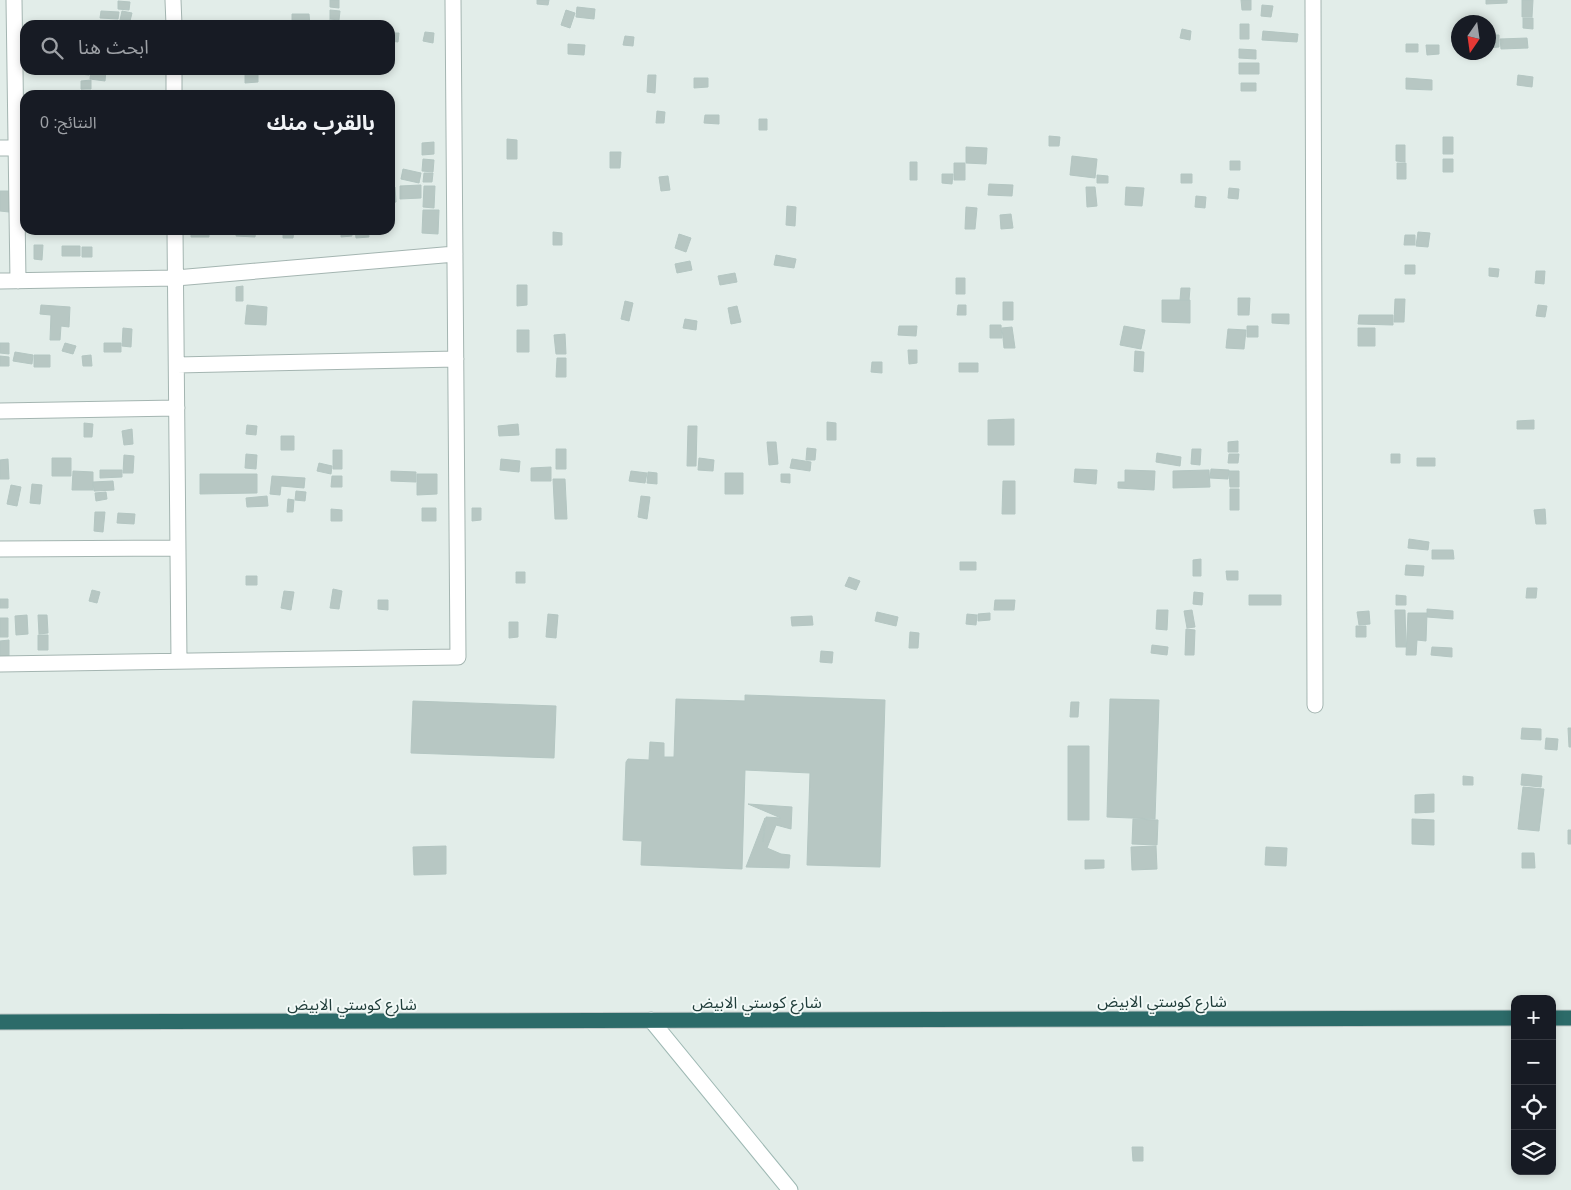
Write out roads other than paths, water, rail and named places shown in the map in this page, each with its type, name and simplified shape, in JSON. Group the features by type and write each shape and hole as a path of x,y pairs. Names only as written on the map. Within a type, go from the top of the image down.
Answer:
{"highway":[{"name":"شارع كوستي الابيض","path":"0,1022 1511,1018"},
{"path":"1556,1018 1571,1018"}],"street":[{"path":"14,0 18,281"},
{"path":"174,0 174,20"},
{"path":"0,664 458,657 453,0"},
{"path":"1314,0 1315,705"},
{"path":"174,75 174,90"},
{"path":"0,148 16,148"},
{"path":"175,235 179,661"},
{"path":"0,281 176,278 455,254"},
{"path":"176,365 456,359"},
{"path":"0,411 177,408"},
{"path":"0,550 178,548"},
{"path":"651,1020 790,1190"}]}
